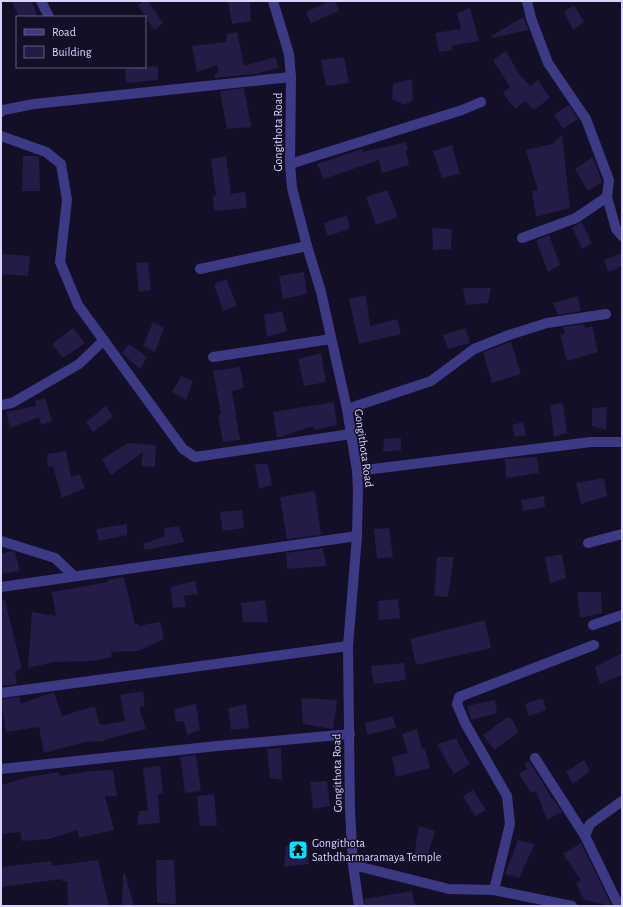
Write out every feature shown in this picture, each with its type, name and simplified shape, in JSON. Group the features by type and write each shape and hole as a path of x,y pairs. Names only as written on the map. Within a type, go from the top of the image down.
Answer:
{"street":[{"path":"41,1 48,16"},
{"name":"Gongithota Road","path":"273,1 289,54 291,77 290,164 292,188 321,292 351,434 358,490 357,536 348,646 350,810 353,865 359,906"},
{"path":"528,1 531,18 548,63 586,119 609,180 608,197 616,229 622,236"},
{"path":"1,112 3,110 34,104 291,77"},
{"path":"290,164 462,110 481,102"},
{"path":"1,136 46,152 61,164 67,200 60,262 78,305 183,449 195,457 351,434"},
{"path":"522,238 576,218 608,197"},
{"path":"200,269 307,246"},
{"path":"346,409 431,381 474,349 509,335 547,323 606,314"},
{"path":"213,357 331,339"},
{"path":"1,405 12,403 79,364 104,340"},
{"path":"356,471 590,442 622,442"},
{"path":"588,543 622,534"},
{"path":"1,587 357,536"},
{"path":"1,541 55,558 74,576"},
{"path":"593,625 622,615"},
{"path":"494,890 510,824 507,796 465,723 457,704 459,697 594,645"},
{"path":"1,693 348,646"},
{"path":"1,769 350,734"},
{"path":"535,758 585,836 619,906"},
{"path":"585,836 590,824 622,801"},
{"path":"353,865 449,889 494,890 572,906"}],"building":[{"path":"12,1 31,1 38,16 19,16"},
{"path":"144,1 148,1 163,23 154,30 138,5"},
{"path":"228,1 250,1 251,21 232,24"},
{"path":"330,1 335,1 339,11 311,23 306,12"},
{"path":"574,5 584,22 573,30 564,12"},
{"path":"470,8 479,41 451,46 452,50 439,52 435,33 461,29 457,13"},
{"path":"523,17 529,30 492,38 491,36"},
{"path":"237,32 244,66 275,57 279,68 255,74 215,78 214,74 218,73 218,65 197,72 192,46 226,42 227,34"},
{"path":"506,51 519,74 530,86 538,80 550,98 534,110 525,101 515,109 503,93 510,87 493,60"},
{"path":"344,57 349,83 326,86 321,60"},
{"path":"158,66 158,80 126,83 125,69"},
{"path":"412,79 413,100 405,105 392,99 393,84"},
{"path":"244,88 251,127 227,129 220,91"},
{"path":"569,105 578,119 563,129 554,115"},
{"path":"562,135 570,208 536,217 532,191 538,191 526,150 552,144"},
{"path":"406,142 409,165 382,173 379,160 324,179 317,164 362,149 363,152"},
{"path":"452,145 460,174 442,178 433,151"},
{"path":"23,156 39,156 40,191 22,191"},
{"path":"226,156 231,194 245,192 247,208 214,211 213,196 216,195 211,159"},
{"path":"593,157 602,182 588,191 575,169"},
{"path":"387,190 398,217 376,225 366,197"},
{"path":"347,215 350,229 327,236 324,223"},
{"path":"582,222 592,243 582,249 572,227"},
{"path":"432,228 452,229 451,249 433,250"},
{"path":"549,235 560,265 548,272 536,240"},
{"path":"622,253 622,266 608,272 604,260"},
{"path":"1,254 30,256 28,276 1,274"},
{"path":"148,262 151,290 139,292 136,263"},
{"path":"304,272 307,294 283,299 279,276"},
{"path":"226,279 237,305 223,311 214,284"},
{"path":"463,288 491,288 488,303 466,305"},
{"path":"366,295 370,326 397,319 401,334 359,344 349,299"},
{"path":"578,296 581,311 558,315 553,303"},
{"path":"282,311 287,331 267,337 264,315"},
{"path":"153,322 164,328 155,352 143,346"},
{"path":"584,324 585,328 592,326 598,352 567,361 560,335 565,333 563,327"},
{"path":"73,328 85,343 63,358 52,344"},
{"path":"466,328 470,343 448,349 443,335"},
{"path":"511,342 521,374 492,383 483,352"},
{"path":"129,344 147,357 140,369 122,353"},
{"path":"321,353 326,382 304,386 298,359"},
{"path":"240,367 244,388 232,391 240,440 223,442 218,415 221,414 213,371"},
{"path":"181,376 193,381 186,400 172,392"},
{"path":"45,398 52,421 41,425 39,417 10,428 6,412 36,406 35,401"},
{"path":"334,402 337,425 314,430 313,426 277,438 273,412"},
{"path":"563,403 567,433 554,437 550,405"},
{"path":"106,406 113,417 93,432 86,422"},
{"path":"607,407 606,430 592,426 592,408"},
{"path":"523,422 526,435 515,437 512,425"},
{"path":"401,438 401,450 383,452 384,439"},
{"path":"128,443 156,445 155,467 141,466 143,452 111,475 102,459"},
{"path":"66,451 71,477 79,474 85,488 62,498 53,466 48,467 47,454"},
{"path":"537,457 539,473 506,478 505,459"},
{"path":"255,464 268,464 272,485 259,489"},
{"path":"604,478 607,496 581,504 576,483"},
{"path":"315,491 321,535 287,539 280,497"},
{"path":"544,496 545,507 523,511 521,500"},
{"path":"242,510 244,528 223,531 220,512"},
{"path":"127,524 127,535 99,541 96,529"},
{"path":"179,526 184,542 145,550 143,544 165,536 164,528"},
{"path":"389,528 393,557 377,559 374,529"},
{"path":"323,548 326,566 287,569 286,553"},
{"path":"11,551 15,552 20,571 1,574 1,554"},
{"path":"562,554 566,578 550,583 545,557"},
{"path":"437,557 454,557 448,597 434,596"},
{"path":"124,577 135,624 139,624 138,626 160,622 164,639 138,651 111,652 112,657 93,661 54,662 28,668 32,612 56,616 52,592 108,582 108,580"},
{"path":"195,581 198,594 184,596 186,607 173,608 170,587"},
{"path":"577,592 601,592 602,613 580,618"},
{"path":"398,599 400,618 379,620 378,601"},
{"path":"5,600 22,669 15,671 17,684 1,686 1,601"},
{"path":"265,600 268,622 243,622 241,603"},
{"path":"485,620 491,648 416,665 410,639"},
{"path":"622,653 622,675 600,684 595,667"},
{"path":"404,663 406,680 374,684 371,666"},
{"path":"143,691 145,706 139,707 146,729 104,741 85,742 44,753 39,727 6,732 1,699 20,697 20,704 54,692 62,716 95,706 99,724 103,725 125,721 120,695"},
{"path":"301,698 337,700 333,729 303,724"},
{"path":"543,698 546,710 529,716 525,704"},
{"path":"495,700 497,713 471,720 467,706"},
{"path":"196,704 200,730 187,735 184,721 176,722 174,709"},
{"path":"246,704 249,728 231,730 228,708"},
{"path":"393,716 396,728 367,735 365,723"},
{"path":"506,718 511,718 519,732 494,750 483,735"},
{"path":"417,729 422,749 425,748 430,768 396,777 392,757 408,753 402,734"},
{"path":"457,738 458,743 470,764 454,774 437,744"},
{"path":"281,748 282,780 270,778 267,749"},
{"path":"196,755 201,791 185,793 180,757"},
{"path":"584,760 590,771 573,784 566,772"},
{"path":"529,761 551,798 552,797 562,812 547,820 536,791 531,793 519,774 527,769 525,763"},
{"path":"160,766 163,793 158,794 160,823 137,825 139,811 148,811 143,768"},
{"path":"113,770 117,796 105,796 114,830 79,838 77,830 49,839 22,841 20,832 1,834 1,785 28,777 59,772 60,776 90,771"},
{"path":"327,781 330,806 313,809 310,782"},
{"path":"473,790 486,810 475,816 463,796"},
{"path":"214,794 217,826 200,826 197,796"},
{"path":"419,826 435,831 427,857 414,854"},
{"path":"518,840 535,844 519,878 505,874"},
{"path":"581,843 611,906 584,900 576,883 581,880 563,854"},
{"path":"306,844 309,864 284,867 286,846"},
{"path":"98,860 109,906 68,906 67,881 62,881 62,879 1,887 1,867 51,861 52,866"},
{"path":"156,860 174,860 176,904 157,903"},
{"path":"125,873 134,906 122,906 123,874"},
{"path":"412,891 415,906 365,906 364,899"}],"place":[{"name":"Gongithota Sathdharmaramaya Temple","path":"298,850"}]}
